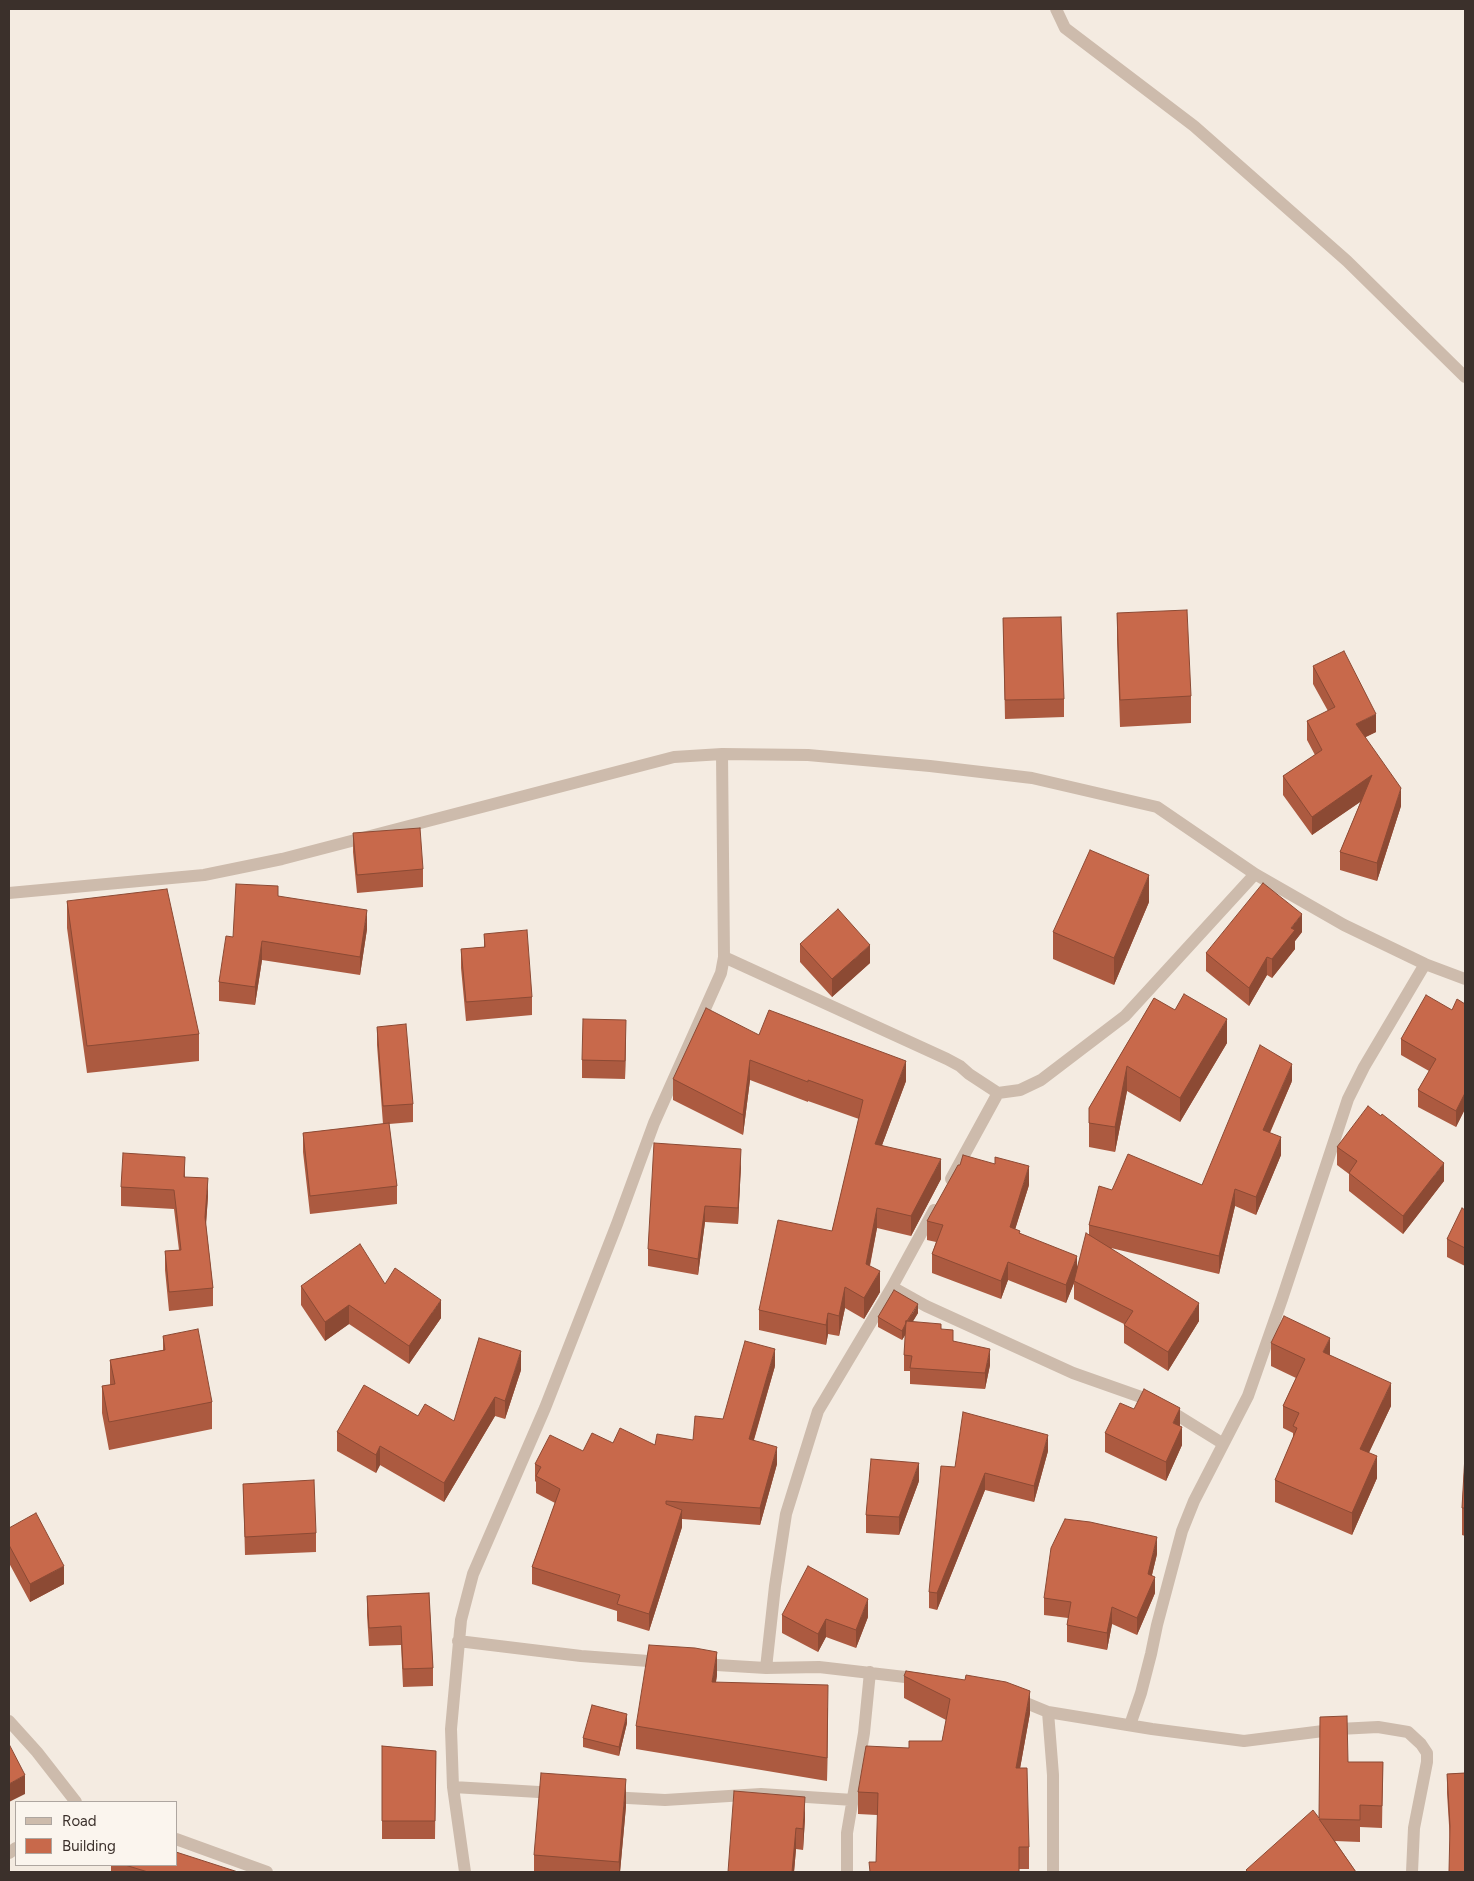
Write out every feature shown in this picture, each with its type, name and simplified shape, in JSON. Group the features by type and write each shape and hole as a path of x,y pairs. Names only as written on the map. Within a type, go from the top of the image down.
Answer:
{"street":[{"path":"1056,9 1065,28 1194,126 1347,261 1465,377"},
{"path":"465,1872 453,1787 451,1729 461,1620 473,1574 545,1408 617,1224 654,1123 721,973 724,957 722,754"},
{"path":"9,893 204,875 282,859 674,757 722,754 808,755 930,766 1032,778 1156,807 1255,874 1344,925 1425,964 1465,979"},
{"path":"724,957 947,1059 998,1093 1020,1090 1042,1080 1125,1016 1255,874"},
{"path":"1130,1724 1151,1654 1182,1531 1222,1443 1248,1396 1348,1099 1364,1067 1425,964"},
{"path":"766,1668 775,1586 786,1514 818,1411 892,1287 998,1093"},
{"path":"892,1287 926,1306 1073,1373 1157,1404 1222,1443"},
{"path":"458,1641 581,1656 670,1662"},
{"path":"689,1663 766,1668 820,1667 939,1681"},
{"path":"847,1872 847,1833 864,1733 870,1672"},
{"path":"1006,1696 1048,1712 1152,1729 1244,1741 1358,1728 1378,1727 1408,1732 1421,1744 1427,1753 1427,1762 1414,1828 1412,1872"},
{"path":"1048,1712 1053,1775 1053,1872"},
{"path":"9,1722 37,1752 75,1801"},
{"path":"453,1787 569,1794"},
{"path":"598,1796 665,1800 761,1794 853,1800"},
{"path":"178,1840 267,1872"}],"building":[{"path":"1187,610 1191,696 1120,700 1117,613"},
{"path":"1061,617 1064,699 1005,700 1003,618"},
{"path":"1344,651 1376,714 1356,724 1401,788 1377,863 1340,852 1372,775 1312,817 1283,776 1322,750 1307,721 1335,707 1313,666"},
{"path":"420,828 423,869 357,875 353,833"},
{"path":"1090,850 1149,875 1114,958 1053,932"},
{"path":"1263,883 1302,914 1291,928 1295,930 1272,959 1267,957 1249,988 1206,953"},
{"path":"236,884 278,886 278,896 367,910 360,957 262,941 255,987 219,982 226,936 233,937"},
{"path":"167,889 199,1034 87,1046 67,901"},
{"path":"838,909 870,945 832,979 800,944"},
{"path":"527,930 532,997 466,1002 461,949 485,947 484,934"},
{"path":"1184,994 1227,1019 1180,1098 1127,1066 1115,1127 1089,1123 1089,1108 1154,998 1175,1010"},
{"path":"1426,995 1452,1010 1457,999 1465,1004 1465,1093 1456,1111 1418,1090 1436,1059 1401,1039"},
{"path":"706,1008 759,1035 769,1010 906,1061 875,1144 941,1159 911,1216 877,1208 866,1264 880,1271 864,1298 845,1287 839,1316 828,1313 826,1325 759,1310 778,1220 832,1231 863,1100 750,1060 743,1115 673,1079"},
{"path":"583,1019 626,1020 625,1061 582,1060"},
{"path":"406,1024 413,1104 383,1106 377,1027"},
{"path":"1260,1045 1292,1064 1263,1130 1281,1137 1256,1197 1235,1189 1219,1256 1089,1225 1099,1186 1112,1190 1128,1154 1202,1185"},
{"path":"1368,1106 1381,1116 1382,1114 1444,1163 1403,1216 1349,1173 1357,1161 1337,1147"},
{"path":"389,1123 397,1186 310,1196 303,1133"},
{"path":"654,1143 741,1149 738,1208 705,1206 698,1259 648,1249"},
{"path":"123,1153 185,1157 184,1177 208,1178 205,1217 213,1288 169,1292 165,1251 181,1250 174,1190 121,1187"},
{"path":"963,1155 995,1164 995,1157 1029,1166 1010,1227 1020,1231 1019,1233 1077,1256 1066,1285 1008,1262 1001,1281 932,1254 943,1225 927,1221 958,1165 960,1165"},
{"path":"1462,1208 1465,1210 1465,1248 1447,1239"},
{"path":"1086,1233 1199,1303 1168,1352 1124,1325 1133,1311 1074,1281"},
{"path":"360,1244 385,1284 395,1268 441,1300 409,1346 349,1305 325,1322 301,1286"},
{"path":"894,1290 918,1304 906,1321 902,1331 878,1317"},
{"path":"1284,1316 1330,1338 1323,1352 1391,1383 1360,1449 1377,1456 1352,1513 1275,1480 1297,1428 1293,1426 1299,1413 1283,1406 1305,1359 1271,1343"},
{"path":"906,1321 941,1324 941,1329 953,1330 953,1341 990,1349 985,1373 910,1368 912,1356 904,1355"},
{"path":"198,1329 212,1402 109,1422 102,1386 115,1384 110,1360 165,1350 163,1336"},
{"path":"479,1338 521,1351 505,1401 495,1397 444,1483 380,1446 376,1455 337,1432 364,1385 418,1416 425,1404 454,1421"},
{"path":"745,1341 775,1349 749,1439 777,1447 760,1508 666,1501 666,1504 682,1510 649,1614 617,1604 620,1595 532,1567 560,1489 536,1476 541,1467 535,1464 550,1435 583,1451 592,1433 613,1443 620,1428 655,1445 657,1434 693,1440 695,1416 723,1419"},
{"path":"1144,1389 1180,1408 1173,1423 1182,1427 1166,1462 1105,1433 1120,1403 1134,1409"},
{"path":"963,1412 1048,1435 1034,1486 985,1473 937,1593 929,1592 941,1466 955,1467"},
{"path":"1465,1455 1465,1508 1462,1508"},
{"path":"871,1459 919,1463 899,1517 866,1515"},
{"path":"314,1480 316,1533 245,1537 243,1484"},
{"path":"36,1513 64,1566 30,1584 9,1545 9,1528"},
{"path":"1065,1519 1090,1522 1157,1537 1148,1574 1155,1577 1137,1618 1112,1607 1107,1633 1067,1625 1071,1602 1044,1598 1051,1548"},
{"path":"808,1566 868,1599 856,1630 826,1619 818,1634 782,1615"},
{"path":"429,1593 433,1668 403,1669 401,1626 369,1628 367,1596"},
{"path":"649,1645 695,1648 717,1652 712,1682 828,1685 827,1758 636,1726"},
{"path":"906,1671 965,1680 966,1675 1006,1682 1030,1691 1016,1768 1027,1768 1029,1847 1019,1847 1019,1872 870,1872 869,1862 876,1862 878,1793 858,1792 866,1746 909,1748 909,1741 942,1741 950,1699 904,1676"},
{"path":"592,1705 627,1714 619,1747 583,1738"},
{"path":"1347,1716 1348,1762 1383,1762 1382,1806 1360,1805 1360,1820 1319,1819 1356,1872 1248,1872 1246,1870 1313,1810 1319,1818 1320,1717"},
{"path":"9,1744 25,1775 9,1784"},
{"path":"382,1746 436,1751 435,1821 382,1821"},
{"path":"541,1773 626,1779 619,1862 534,1855"},
{"path":"1465,1773 1465,1872 1449,1872 1450,1826 1447,1774"},
{"path":"734,1791 805,1797 803,1829 796,1828 792,1872 728,1872"},
{"path":"178,1853 238,1872 148,1872 128,1866 178,1866"}]}
